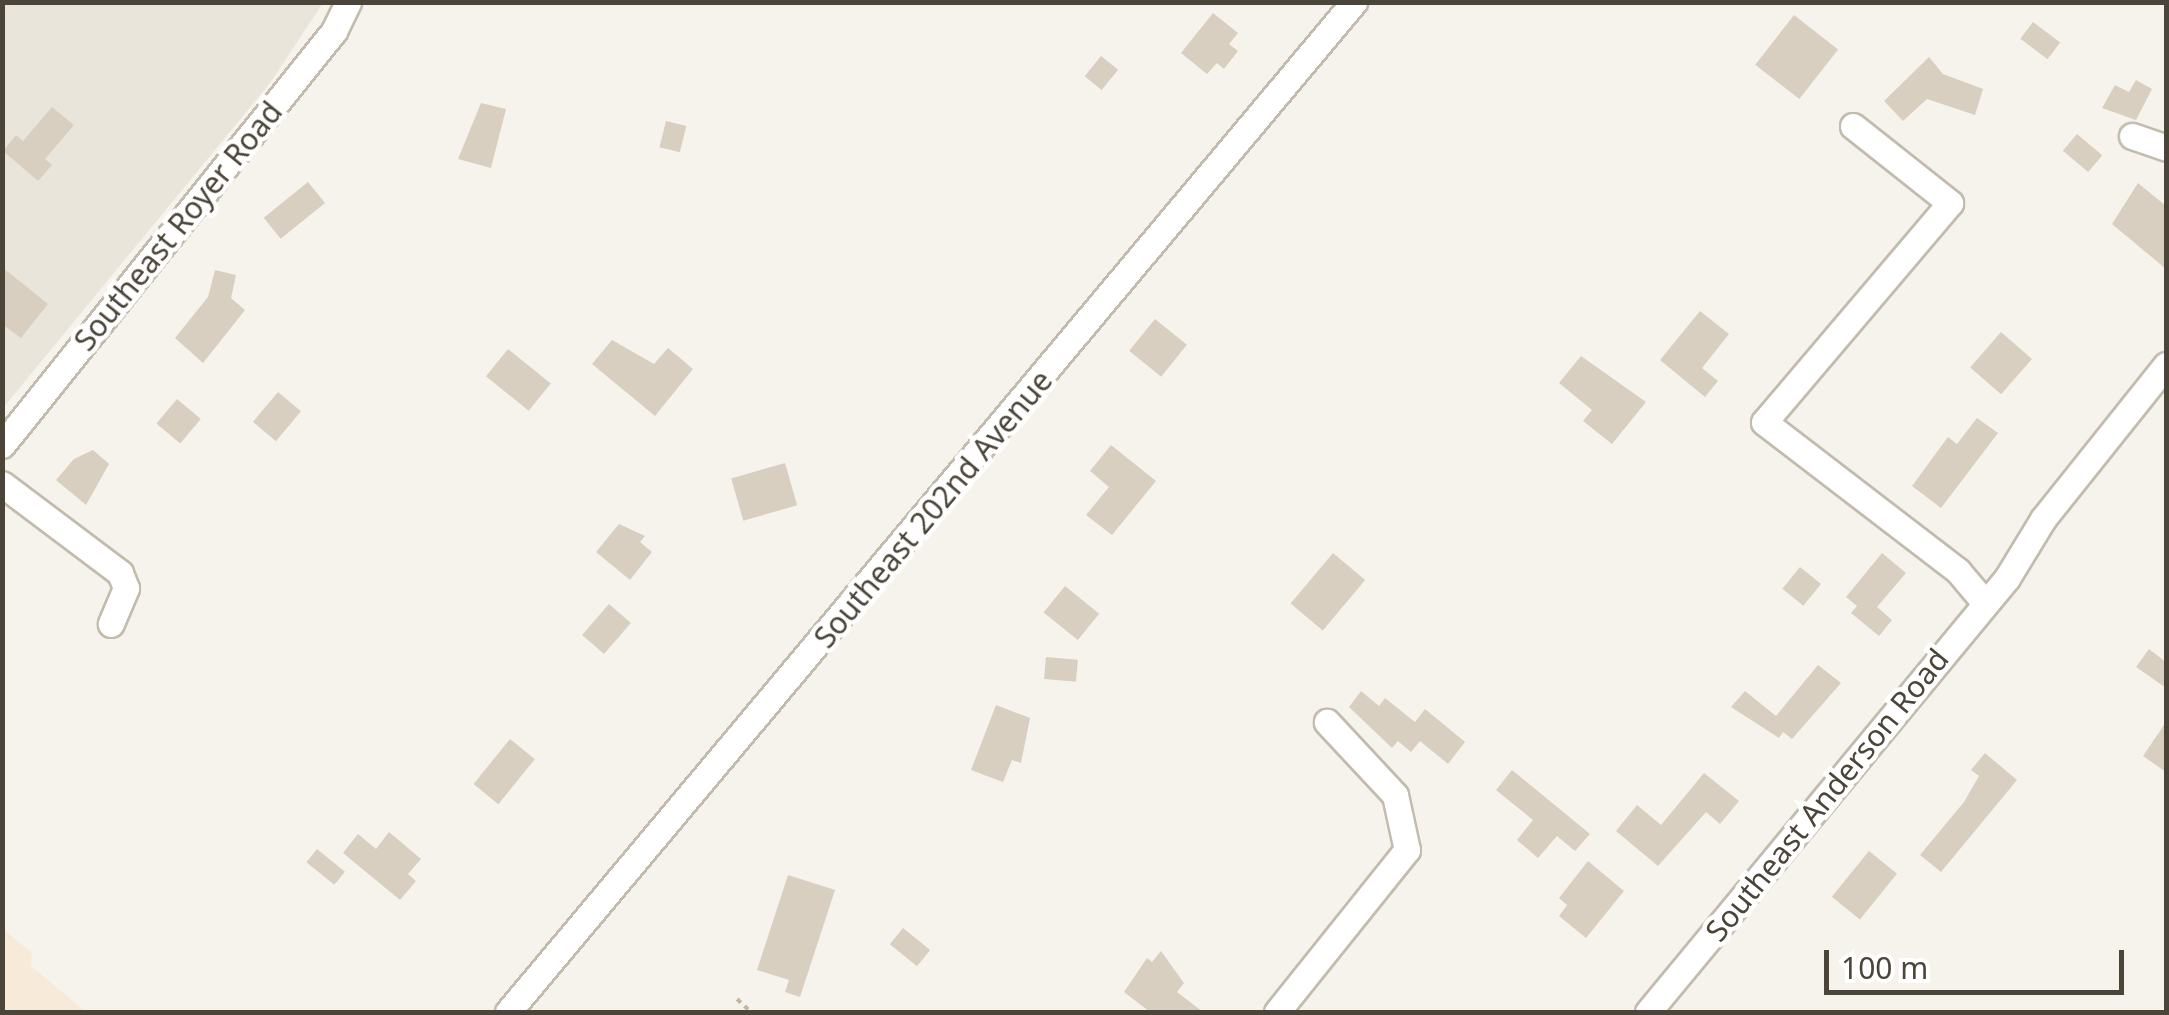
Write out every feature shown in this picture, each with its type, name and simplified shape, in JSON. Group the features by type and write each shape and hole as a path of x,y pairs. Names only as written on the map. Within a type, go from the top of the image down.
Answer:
{"street":[{"name":"Southeast Royer Road","path":"2,446 334,31 348,2"},
{"name":"Southeast 202nd Avenue","path":"508,1012 1354,2"},
{"path":"1853,126 1950,204 1764,422 1958,571 1985,603"},
{"path":"2132,136 2166,148"},
{"name":"Southeast Anderson Road","path":"1648,1012 2007,578 2043,519 2166,365"},
{"path":"2,484 120,573 126,588 111,624"},
{"path":"1277,1012 1407,850 1395,795 1328,722"}],"path":[{"path":"737,999 751,1012"}],"shaded area":[{"path":"3,3 323,3 270,83 3,408"},
{"path":"3,929 32,953 31,966 86,1012 3,1012"}],"building":[{"path":"1213,13 1238,33 1229,44 1238,51 1224,69 1217,63 1207,74 1181,53"},
{"path":"1794,15 1838,49 1799,99 1755,65"},
{"path":"2033,22 2060,42 2048,59 2020,39"},
{"path":"1101,56 1118,70 1102,90 1085,76"},
{"path":"1929,57 1943,74 1983,89 1975,115 1927,99 1903,121 1884,101"},
{"path":"2136,80 2152,89 2136,120 2102,108 2115,85 2129,92"},
{"path":"481,103 506,109 491,168 458,159"},
{"path":"52,107 74,125 45,159 52,165 38,181 3,151 16,135 23,141"},
{"path":"666,121 686,126 680,152 659,147"},
{"path":"2077,134 2102,155 2088,172 2063,151"},
{"path":"308,182 325,203 281,239 264,218"},
{"path":"2138,183 2166,206 2166,269 2112,224"},
{"path":"2,267 48,304 21,338 2,324"},
{"path":"215,270 236,275 231,298 245,310 203,363 175,338 208,297"},
{"path":"1700,311 1729,334 1702,368 1718,381 1705,397 1660,360"},
{"path":"1155,319 1187,345 1161,377 1129,351"},
{"path":"2001,332 2032,359 2001,394 1970,367"},
{"path":"612,340 654,364 668,348 693,369 655,416 592,364"},
{"path":"508,349 551,384 529,411 486,376"},
{"path":"1581,356 1646,402 1612,444 1583,421 1592,410 1559,383"},
{"path":"278,392 301,411 276,441 253,422"},
{"path":"177,399 201,419 180,443 156,424"},
{"path":"1977,418 1998,433 1941,508 1912,486 1948,437 1957,444"},
{"path":"1111,445 1156,481 1112,535 1086,515 1109,487 1090,471"},
{"path":"93,450 109,464 86,505 56,480 74,459"},
{"path":"785,463 797,505 743,521 731,478"},
{"path":"619,524 645,536 640,542 652,552 630,580 596,552"},
{"path":"1333,553 1365,580 1323,631 1291,604"},
{"path":"1882,553 1906,573 1877,607 1892,620 1879,636 1851,613 1857,606 1846,597"},
{"path":"1800,567 1821,584 1803,606 1782,589"},
{"path":"1065,586 1099,614 1078,640 1044,612"},
{"path":"609,604 631,623 604,654 582,635"},
{"path":"2149,649 2166,662 2166,688 2136,667"},
{"path":"1046,657 1078,660 1076,682 1044,679"},
{"path":"1818,665 1841,683 1792,739 1783,732 1779,738 1731,707 1745,691 1776,716"},
{"path":"1361,691 1379,706 1385,698 1415,722 1425,709 1465,742 1448,764 1420,741 1411,752 1398,741 1392,748 1349,707"},
{"path":"996,705 1030,718 1021,763 1012,760 1003,782 971,770"},
{"path":"2166,722 2166,772 2143,756"},
{"path":"510,739 535,759 498,804 473,784"},
{"path":"1985,753 2017,780 1941,872 1920,855 1964,802 1979,776 1971,770"},
{"path":"1512,770 1590,834 1575,851 1557,836 1538,858 1517,840 1533,820 1496,790"},
{"path":"1704,773 1739,801 1720,824 1706,812 1658,866 1616,831 1637,805 1661,825"},
{"path":"389,832 421,859 408,874 416,881 400,900 343,853 358,834 376,849"},
{"path":"317,849 345,872 334,885 306,862"},
{"path":"1869,851 1897,874 1860,920 1832,897"},
{"path":"1588,861 1624,891 1586,938 1559,916 1567,905 1559,898"},
{"path":"788,875 835,890 800,997 785,992 789,980 757,970"},
{"path":"903,928 930,950 917,966 890,944"},
{"path":"1161,951 1184,983 1177,992 1203,1012 1150,1012 1124,992 1147,958 1152,962"}]}
